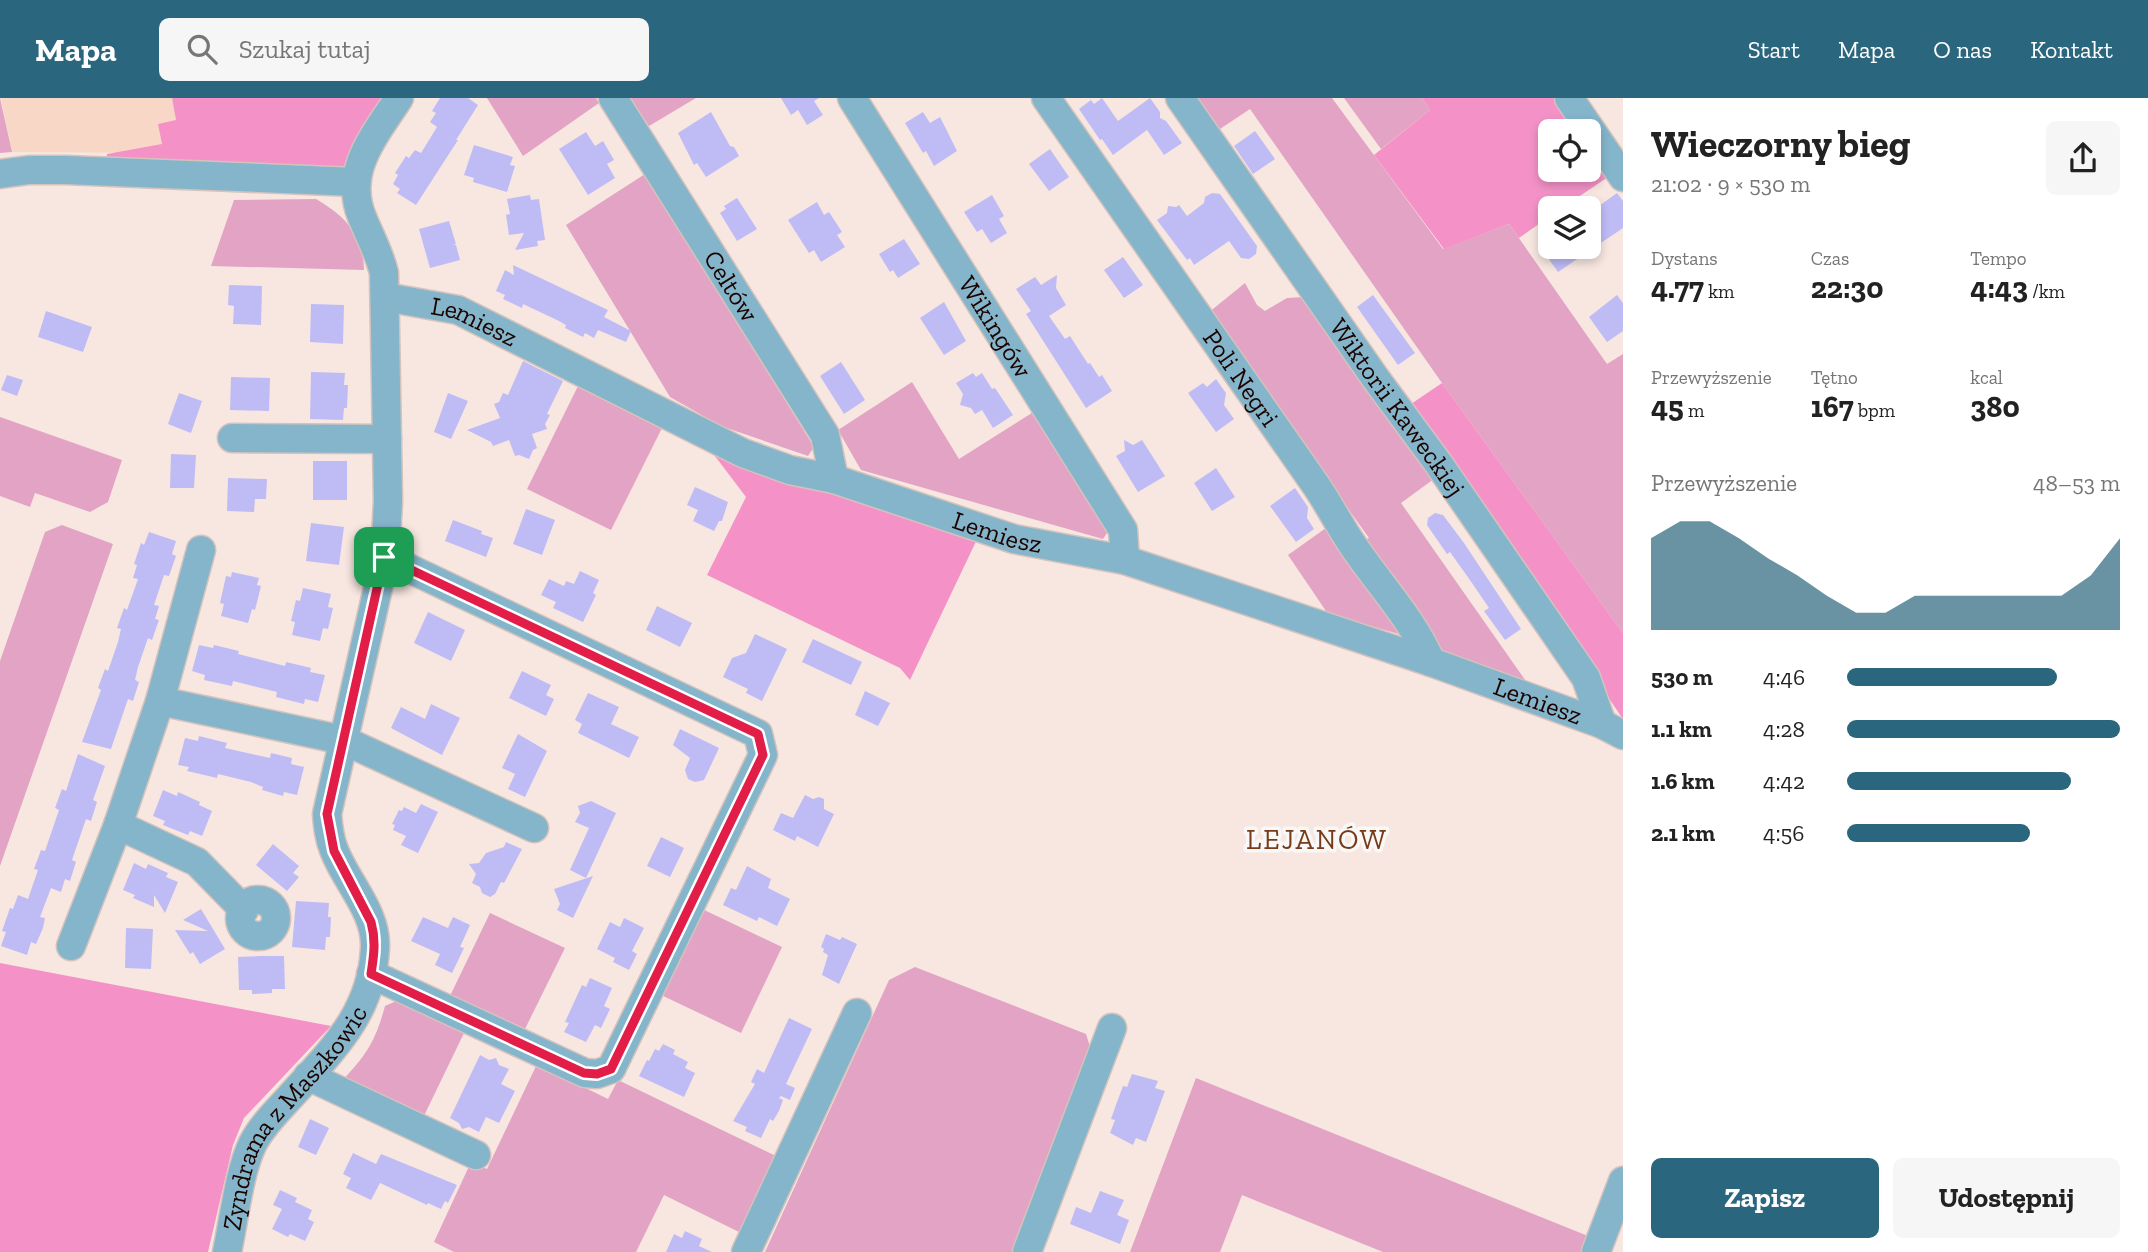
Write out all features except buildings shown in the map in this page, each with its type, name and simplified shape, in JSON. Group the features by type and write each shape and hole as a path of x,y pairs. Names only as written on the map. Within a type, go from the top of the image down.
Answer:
{"street":[{"name":"Zyndrama z Maszkowic","path":"227,1252 244,1168 253,1144 277,1110 337,1044 360,1012 375,948 371,922 334,851 327,814 384,557 388,501 385,297 379,252 359,208 356,173 365,150 399,98"},
{"name":"Celtów","path":"613,98 825,435 834,479"},
{"name":"Wikingów","path":"852,98 1123,530 1125,561"},
{"name":"Poli Negri","path":"1046,98 1322,494 1350,542 1422,643 1431,662"},
{"name":"Wiktorii Kaweckiej","path":"1180,98 1586,678 1612,730"},
{"path":"1569,98 1623,177"},
{"path":"0,174 29,170 66,170 356,183"},
{"name":"Lemiesz","path":"385,297 458,310 743,453 790,470 834,479 1014,539 1125,561 1431,662 1612,730"},
{"path":"232,438 387,439"},
{"path":"71,946 118,825 160,701 201,551"},
{"path":"371,974 584,1073 597,1074 611,1069 763,755 758,734 384,557"},
{"path":"160,701 343,740 534,828"},
{"path":"118,825 197,862 244,910"},
{"path":"746,1252 857,1013"},
{"path":"1027,1252 1112,1028"},
{"path":"308,1076 476,1155"},
{"path":"1596,1252 1623,1181"}],"shaded area":[{"path":"0,98 12,152 0,153"},
{"path":"1,98 380,98 166,153 12,152"},
{"path":"172,98 387,98 347,165 341,170 106,163 107,154 162,144 158,124 176,120"},
{"path":"487,98 596,98 599,103 523,156"},
{"path":"630,98 696,98 649,126"},
{"path":"1186,98 1332,98 1443,249 1509,224 1607,364 1623,354 1623,633 1442,383 1250,109 1211,135"},
{"path":"1344,98 1422,98 1430,110 1381,149"},
{"path":"1422,98 1562,98 1577,119 1538,119 1538,182 1601,182 1580,196 1538,196 1538,225 1519,238 1509,224 1444,249 1374,155 1430,110"},
{"path":"1601,154 1614,173 1601,182"},
{"path":"645,174 814,447 808,456 721,426 670,397 566,225"},
{"path":"316,199 336,212 350,227 360,246 364,270 211,266 234,200"},
{"path":"1245,283 1257,305 1265,311 1287,298 1304,297 1438,476 1401,503 1535,694 1439,659 1363,541 1369,538 1208,313"},
{"path":"580,382 665,422 611,530 527,489"},
{"path":"912,382 959,459 1035,411 1109,530 1103,539 861,470 838,430"},
{"path":"1442,383 1623,633 1623,719 1408,406"},
{"path":"0,417 122,460 108,502 90,512 35,493 30,507 0,496"},
{"path":"702,439 823,491 877,502 981,531 910,680 900,668 707,575 746,497"},
{"path":"1333,523 1406,636 1328,614 1288,555"},
{"path":"62,525 113,544 0,866 0,661 45,532"},
{"path":"700,908 782,947 741,1033 659,994"},
{"path":"490,913 565,948 523,1033 449,998"},
{"path":"0,963 331,1026 244,1118 233,1145 208,1252 0,1252"},
{"path":"915,967 1086,1034 1092,1053 1016,1252 765,1252 889,980"},
{"path":"401,999 465,1031 421,1122 340,1083 368,1048 385,1006"},
{"path":"537,1064 608,1099 618,1080 776,1156 739,1232 664,1195 636,1252 454,1252 434,1242 471,1162 487,1169"},
{"path":"1196,1078 1593,1238 1588,1252 1383,1252 1242,1195 1220,1252 1130,1252"}],"district":[{"name":"LEJANÓW","path":"1317,839"}],"route":[{"path":"384,557 758,734 763,755 611,1069 604,1073 584,1073 371,974 375,948 371,922 334,851 327,814 384,557"}]}
